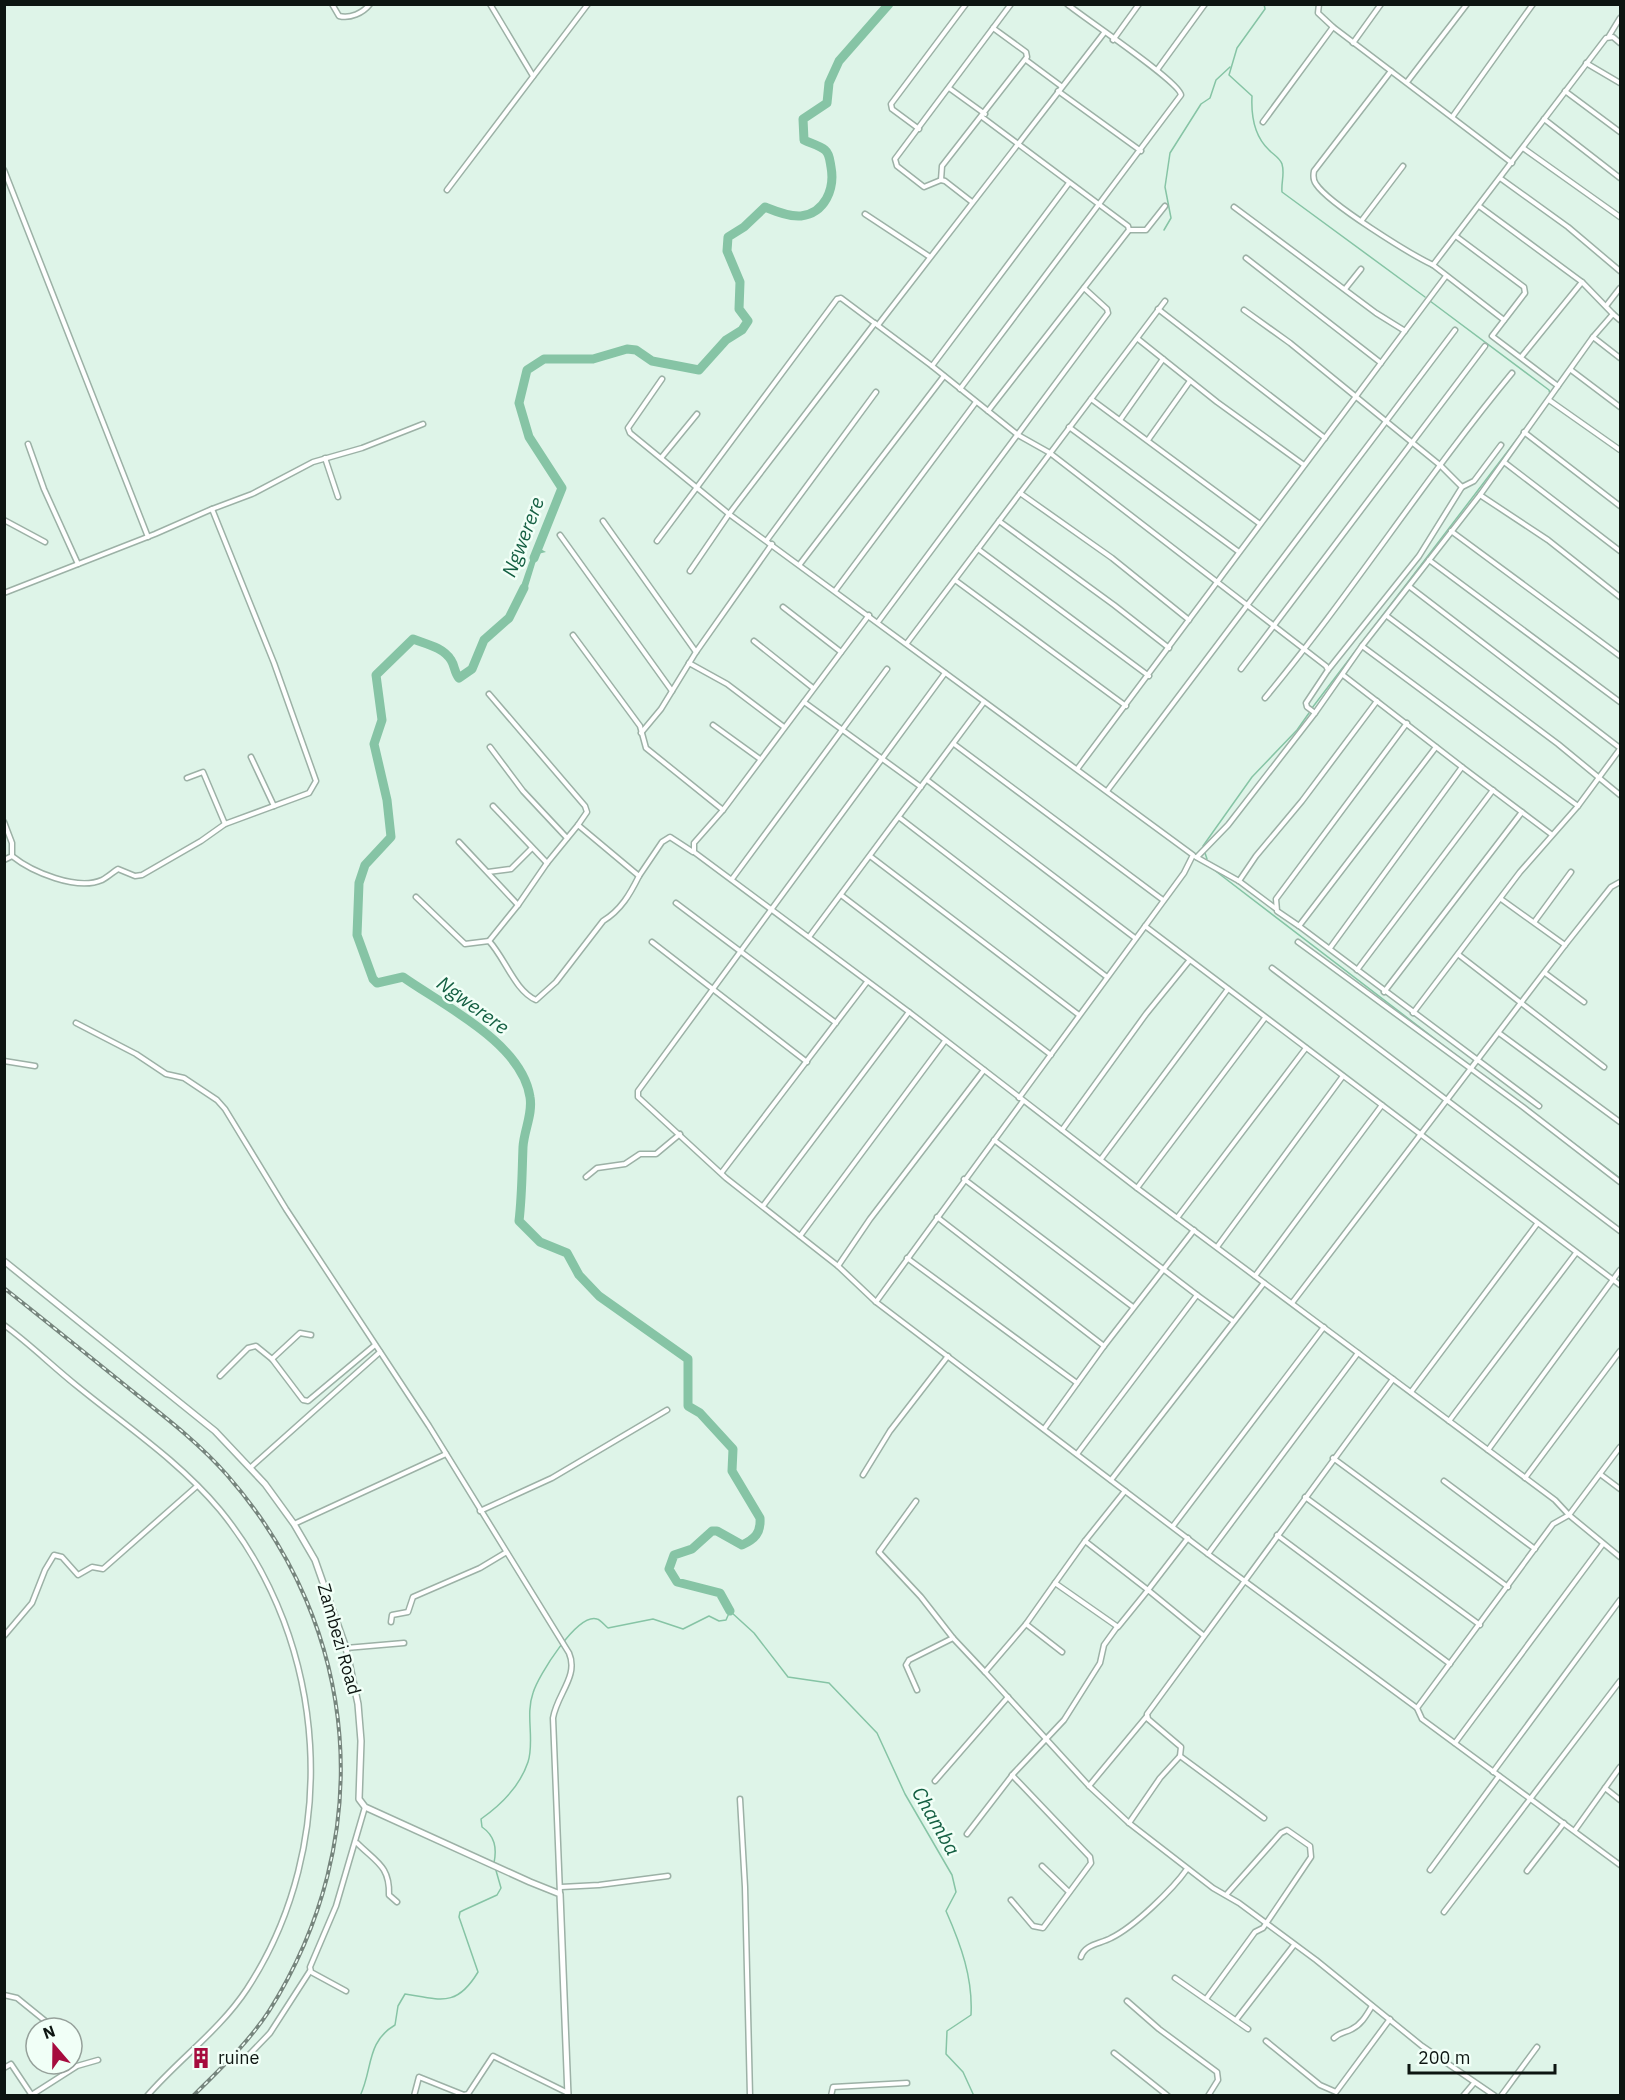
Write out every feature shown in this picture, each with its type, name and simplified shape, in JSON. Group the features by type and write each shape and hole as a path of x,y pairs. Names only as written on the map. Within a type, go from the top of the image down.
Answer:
{"main road":[{"name":"Zambezi Road","path":"4,1261 215,1431 250,1468 294,1524 315,1560 346,1648 358,1704 361,1741 359,1799 365,1808"},
{"path":"365,1808 500,1869 560,1890 568,2094"}],"street":[{"path":"333,4 341,17 356,14 369,6"},
{"path":"490,4 533,76"},
{"path":"447,190 588,4"},
{"path":"919,129 892,109 891,104 966,4"},
{"path":"941,180 924,187 895,163 1011,4"},
{"path":"960,389 1181,95 1180,88 1067,4"},
{"path":"1113,39 1139,4"},
{"path":"1157,70 1205,4"},
{"path":"1319,4 1318,12 1333,27 1512,163"},
{"path":"1353,43 1381,4"},
{"path":"1407,82 1467,4"},
{"path":"1453,116 1533,4"},
{"path":"1432,265 1456,237 1586,63 1609,36 1620,18"},
{"path":"1263,122 1333,27"},
{"path":"941,180 942,166 1026,60 1026,52 993,28"},
{"path":"690,571 729,513 1104,33"},
{"path":"1609,36 1620,42"},
{"path":"1026,60 1062,86"},
{"path":"1586,63 1620,83"},
{"path":"1391,70 1314,171 1313,178 1317,186 1362,220 1432,265 1504,320"},
{"path":"949,88 1018,144 1128,226 1129,230"},
{"path":"1058,91 1141,151"},
{"path":"1565,91 1620,132"},
{"path":"1544,119 1620,178"},
{"path":"1523,148 1620,217"},
{"path":"1362,220 1403,166"},
{"path":"4,170 148,537"},
{"path":"1499,178 1569,227 1620,270"},
{"path":"941,180 972,202"},
{"path":"932,366 1069,183"},
{"path":"1129,230 1146,230 1165,206"},
{"path":"1479,206 1582,282 1620,320"},
{"path":"1234,207 1405,331"},
{"path":"865,214 930,257"},
{"path":"988,411 1129,230"},
{"path":"1456,237 1526,290 1492,336 1522,356 1558,386"},
{"path":"1245,258 1381,363"},
{"path":"1345,289 1361,269"},
{"path":"1078,768 1446,276"},
{"path":"1522,356 1582,282"},
{"path":"878,622 1108,314 1107,309 1084,288"},
{"path":"1606,306 1620,288"},
{"path":"657,541 698,489 837,299 844,299 1018,435 1050,453 1247,603 1306,649 1328,670"},
{"path":"907,643 1165,301"},
{"path":"1158,309 1325,438"},
{"path":"1244,310 1290,343 1441,465 1462,487"},
{"path":"876,1302 994,1140 1079,1015 1195,856 1228,825 1343,675 1362,646 1410,588 1480,495 1593,337 1614,314"},
{"path":"1107,791 1384,421 1455,330"},
{"path":"1593,337 1620,358"},
{"path":"1138,339 1190,381 1304,465"},
{"path":"1241,669 1276,626 1485,346"},
{"path":"1120,420 1163,359"},
{"path":"1571,370 1620,407"},
{"path":"1266,698 1306,649 1441,465 1512,373"},
{"path":"800,564 944,376"},
{"path":"662,379 628,428 630,433 661,459 729,513 984,702 1078,768 1195,856 1239,881 1539,1106"},
{"path":"1148,440 1190,381"},
{"path":"767,540 876,392"},
{"path":"1091,399 1260,524"},
{"path":"1549,399 1620,450"},
{"path":"835,591 976,402"},
{"path":"661,459 697,414"},
{"path":"4,593 252,494 324,458 362,448 423,424"},
{"path":"1070,427 1239,552"},
{"path":"1524,432 1620,506"},
{"path":"28,444 44,489 78,564"},
{"path":"1315,712 1307,707 1306,703 1328,670 1419,556 1462,487 1474,481 1501,445"},
{"path":"324,458 338,497"},
{"path":"1504,462 1620,551"},
{"path":"1020,493 1112,558 1190,620"},
{"path":"1480,495 1539,533 1620,597"},
{"path":"12,856 22,864 60,880 95,882 105,879 118,869 135,876 142,875 201,841 225,824 309,794 316,786 316,777 265,639 212,509"},
{"path":"4,520 12,522 45,542"},
{"path":"603,521 696,652"},
{"path":"999,521 1169,648"},
{"path":"1451,531 1620,656"},
{"path":"560,535 672,691"},
{"path":"640,734 772,544"},
{"path":"978,549 1149,676"},
{"path":"1429,560 1620,702"},
{"path":"955,580 1126,706"},
{"path":"1410,588 1620,748 1578,806 1551,834 1413,1013"},
{"path":"783,607 842,652"},
{"path":"694,852 694,843 723,810 869,615"},
{"path":"1387,616 1600,777 1620,795"},
{"path":"573,634 640,726 640,734 646,748 723,810"},
{"path":"754,641 813,688"},
{"path":"1362,646 1578,806"},
{"path":"689,663 727,684 784,727"},
{"path":"732,879 887,669"},
{"path":"945,673 638,1091 640,1100 722,1172 838,1266 876,1302 1208,1554 1417,1708 1422,1719 1455,1744 1620,1865"},
{"path":"1343,675 1551,834"},
{"path":"416,897 465,944 489,941 587,812 585,806 489,694"},
{"path":"1239,881 1377,701"},
{"path":"804,702 842,732 921,787"},
{"path":"809,937 900,818 984,702"},
{"path":"1275,908 1276,899 1407,723"},
{"path":"713,725 760,759"},
{"path":"954,744 1163,900"},
{"path":"490,747 523,791 567,838"},
{"path":"1299,926 1436,747"},
{"path":"251,757 274,806"},
{"path":"1330,948 1462,767"},
{"path":"187,778 204,774 225,824"},
{"path":"927,780 1136,938"},
{"path":"1357,970 1493,790"},
{"path":"493,806 547,863"},
{"path":"1384,992 1521,812"},
{"path":"900,818 1107,977"},
{"path":"4,822 12,843 12,856"},
{"path":"578,825 639,876"},
{"path":"489,941 515,979 531,998 536,1000 556,982 603,921 630,897 639,876 665,839 674,838 909,1012 1137,1188 1555,1500 1569,1515 1620,1557"},
{"path":"459,842 518,905"},
{"path":"487,872 511,869 532,848"},
{"path":"4,860 12,856"},
{"path":"870,856 1079,1015"},
{"path":"1535,921 1571,872"},
{"path":"1292,1303 1565,945 1611,887 1620,882"},
{"path":"841,895 1051,1055"},
{"path":"1501,898 1565,945"},
{"path":"676,903 836,1023"},
{"path":"1145,926 1620,1286"},
{"path":"652,942 807,1062"},
{"path":"1298,942 1471,1068 1620,1182"},
{"path":"1459,955 1604,1067"},
{"path":"1062,1130 1146,1014 1189,961"},
{"path":"1272,968 1620,1231"},
{"path":"1545,973 1584,1002"},
{"path":"722,1172 867,982"},
{"path":"1101,1159 1228,989"},
{"path":"763,1206 909,1012"},
{"path":"1137,1188 1265,1018"},
{"path":"76,1023 127,1049 166,1074 184,1078 218,1100 446,1454 569,1653 573,1671 556,1702 554,1718 560,1890 668,1876"},
{"path":"1499,1033 1620,1122"},
{"path":"800,1236 945,1041"},
{"path":"1177,1218 1306,1048"},
{"path":"4,1061 35,1066"},
{"path":"838,1266 870,1219 984,1070"},
{"path":"1217,1247 1343,1076"},
{"path":"1255,1276 1382,1105"},
{"path":"586,1177 597,1168 625,1164 640,1154 656,1154 680,1134"},
{"path":"994,1140 1233,1321"},
{"path":"964,1179 1133,1307"},
{"path":"937,1217 1104,1346"},
{"path":"1411,1392 1537,1224"},
{"path":"1044,1429 1133,1307 1194,1230"},
{"path":"1449,1421 1576,1252"},
{"path":"907,1258 1077,1383"},
{"path":"1488,1450 1620,1270"},
{"path":"1111,1480 1263,1283"},
{"path":"1077,1454 1197,1294"},
{"path":"4,1325 180,1468 220,1510 245,1545 272,1596 296,1658 311,1731 309,1810 292,1890 261,1965 230,2012 147,2096"},
{"path":"1173,1526 1324,1327"},
{"path":"272,1359 301,1332 310,1335"},
{"path":"220,1376 251,1346 256,1346 272,1359 303,1400 308,1401 375,1345"},
{"path":"250,1468 380,1352"},
{"path":"1525,1478 1620,1352"},
{"path":"1208,1554 1358,1353"},
{"path":"863,1475 890,1431 948,1356"},
{"path":"1089,1786 1147,1716 1203,1635 1393,1379"},
{"path":"480,1511 552,1478 667,1410"},
{"path":"1417,1708 1553,1524 1569,1515 1620,1447"},
{"path":"294,1524 446,1454"},
{"path":"1333,1458 1508,1587"},
{"path":"1600,1474 1620,1490"},
{"path":"1444,1481 1535,1549"},
{"path":"4,1636 32,1603 45,1570 54,1555 62,1557 78,1575 92,1567 103,1569 197,1486"},
{"path":"986,1672 1026,1624 1085,1541 1125,1491"},
{"path":"1305,1497 1480,1625"},
{"path":"916,1501 879,1552 921,1597 953,1638 1089,1786 1129,1823 1187,1869 1265,1922 1422,2046 1495,2096"},
{"path":"1277,1535 1450,1664"},
{"path":"967,1834 1012,1775 1064,1720 1100,1663 1104,1646 1188,1538"},
{"path":"1085,1541 1203,1635"},
{"path":"1455,1744 1603,1544"},
{"path":"391,1622 392,1615 408,1612 413,1597 480,1568 505,1552"},
{"path":"1055,1583 1117,1627"},
{"path":"1493,1772 1620,1600"},
{"path":"1026,1624 1062,1652"},
{"path":"917,1690 907,1663 953,1638"},
{"path":"346,1648 404,1643"},
{"path":"1444,1912 1620,1681"},
{"path":"934,1781 1008,1697"},
{"path":"1129,1823 1160,1778 1180,1756 1181,1747 1147,1716"},
{"path":"1180,1756 1264,1818"},
{"path":"1575,1830 1620,1767"},
{"path":"1011,1900 1029,1922 1041,1928 1091,1863 1090,1857 1012,1775"},
{"path":"1430,1870 1499,1776"},
{"path":"1605,1788 1620,1800"},
{"path":"740,1799 745,1887 750,2096"},
{"path":"247,2057 270,2033 310,1970 328,1930 357,1843 365,1808"},
{"path":"1527,1871 1564,1823"},
{"path":"1206,2000 1311,1857 1310,1846 1299,1836 1287,1830 1275,1837 1226,1895"},
{"path":"357,1843 387,1872 390,1879 389,1895 398,1902"},
{"path":"1042,1866 1069,1892"},
{"path":"1081,1957 1084,1949 1120,1932 1174,1887 1187,1869"},
{"path":"1236,2020 1294,1945"},
{"path":"310,1970 346,1990"},
{"path":"1175,1978 1248,2029"},
{"path":"4,1995 17,1998 39,2016"},
{"path":"1127,2001 1159,2029 1217,2072 1218,2080 1208,2096"},
{"path":"1334,2038 1338,2034 1353,2029 1364,2019 1372,2006"},
{"path":"1266,2042 1320,2085 1336,2092 1390,2019"},
{"path":"1501,2096 1537,2047"},
{"path":"1114,2054 1168,2096"},
{"path":"414,2096 419,2077 464,2095 468,2094 494,2056 568,2094"},
{"path":"4,2068 11,2064 31,2095 77,2066 98,2060"},
{"path":"1463,2096 1474,2083"},
{"path":"831,2096 834,2087 907,2084"}],"shaded area":[{"path":"537,547 546,552 538,554 527,590 509,618 534,551"}],"waterway":[{"name":"Ngwerere","path":"534,558 562,488 529,437 519,403 527,370 544,359 593,359 627,349 636,350 652,361 699,370 726,340 742,330 748,321 739,309 740,282 727,251 728,237 744,227 765,207 787,215 801,216 809,214 822,205 830,191 832,175 829,156 823,149 804,140 803,119 827,103 829,83 839,61 889,4"},
{"path":"1264,4 1265,9 1237,48 1229,75 1252,96 1252,111 1257,132 1264,144 1282,164 1282,192 1425,297"},
{"path":"1164,230 1171,218 1165,187 1170,153 1201,104 1210,98 1216,80 1230,67"},
{"path":"1430,301 1549,390 1550,394"},
{"path":"1312,708 1533,418"},
{"name":"Ngwerere","path":"524,588 509,618 484,640 472,669 459,678 451,660 444,652 413,639 376,675 382,720 374,744 387,800 391,837 365,865 359,883 357,935 373,979 377,983 403,977 459,1013 497,1043 513,1060 524,1078 531,1103 523,1147 519,1221 540,1242 567,1253 579,1275 599,1296 688,1359 688,1406 700,1413 733,1449 732,1471 760,1518 760,1523 756,1535 742,1545 717,1531 712,1531 692,1549 674,1555 669,1569 677,1582 720,1593 730,1611"},
{"path":"1203,846 1252,777 1297,730 1309,713"},
{"path":"1205,853 1207,859"},
{"path":"1209,866 1469,1065"},
{"path":"1476,1070 1493,1082"},
{"path":"1540,1118 1620,1178"},
{"name":"Ngwerere","path":"494,1863 494,1843 490,1834 482,1827 481,1819 509,1794 525,1771 531,1745 530,1710 533,1693 542,1673 569,1635 589,1620 597,1619 608,1628 653,1619 683,1629 709,1616 719,1621 726,1620 730,1611"},
{"name":"Chamba","path":"731,1612 754,1633 788,1677 829,1683 877,1733 905,1794 952,1875 956,1892 946,1911 965,1962 970,1988 971,2015 947,2031 946,2054 963,2072 974,2096"},
{"name":"Ngwerere","path":"360,2096 375,2048 379,2039 395,2025 398,2006 405,1994 439,1999 455,1996 463,1991 478,1972 459,1917 460,1912 497,1895 501,1888 495,1867"}],"railway":[{"path":"4,1288 181,1431 227,1475 272,1535 306,1599 328,1667 340,1736 339,1806 327,1876 304,1945 269,2011 243,2045 193,2096"}],"place":[{"name":"ruine","path":"201,2058"}]}
